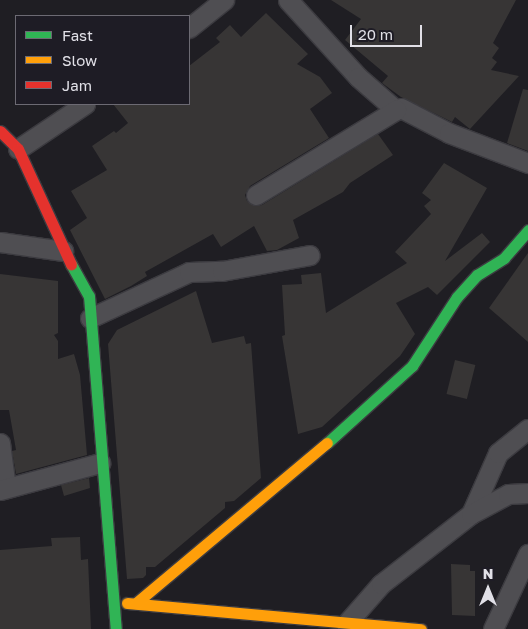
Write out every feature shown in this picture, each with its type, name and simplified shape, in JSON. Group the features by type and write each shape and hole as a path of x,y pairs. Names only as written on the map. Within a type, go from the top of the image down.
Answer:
{"street":[{"path":"190,27 224,0"},
{"path":"288,0 358,77 396,110"},
{"path":"18,149 84,105"},
{"path":"256,194 401,108 449,133 528,163"},
{"path":"0,131 18,149 63,251 88,296 100,463 116,629"},
{"path":"136,603 342,430 412,366 457,297 477,275 504,258 528,230"},
{"path":"0,242 63,251"},
{"path":"90,318 189,272 222,271 310,255"},
{"path":"471,514 498,453 528,429"},
{"path":"0,443 3,489 100,463"},
{"path":"346,624 381,584 471,514 508,494 528,493"},
{"path":"493,629 528,554"},
{"path":"114,604 136,603 346,624 421,629"}],"building":[{"path":"331,0 516,0 493,43 499,48 492,58 497,62 491,70 519,76 470,129 455,117 452,122 401,97 382,83 388,76 345,40 361,19"},
{"path":"266,13 308,54 297,64 320,77 332,93 310,109 329,138 250,186 245,195 247,201 256,206 262,205 378,134 393,155 350,183 343,192 293,220 299,238 277,250 267,251 254,226 221,247 213,234 145,272 147,276 105,299 70,230 87,218 71,191 107,170 92,146 114,131 116,133 128,123 114,105 190,105 190,65 220,42 216,38 230,25 241,37"},
{"path":"523,89 528,90 528,151 507,143"},
{"path":"444,163 487,188 445,261 482,233 490,242 437,295 428,287 396,303 415,334 400,356 322,427 298,434 282,336 285,335 282,285 302,284 301,275 321,273 326,313 407,263 395,252 431,214 424,206 431,200 422,193"},
{"path":"528,253 528,342 489,308"},
{"path":"0,274 58,281 58,333 54,335 58,341 58,359 74,354 80,375 87,455 16,474 12,451 16,450 9,410 0,410"},
{"path":"196,291 212,343 244,336 246,344 251,343 261,478 234,501 225,502 225,508 155,567 146,567 146,575 143,578 127,579 108,344 117,330"},
{"path":"455,360 475,365 467,399 447,394"},
{"path":"89,478 90,488 64,496 61,485"},
{"path":"80,537 81,560 88,559 91,629 0,629 0,550 52,546 51,538"},
{"path":"451,564 470,565 470,571 475,571 475,616 452,615"}],"traffic: fast":[{"path":"327,443 412,366 457,297 477,275 504,258 528,230"},
{"path":"71,264 89,296 116,629"}],"traffic: slow":[{"path":"136,603 327,443"},
{"path":"127,603 421,629"}],"traffic: jam":[{"path":"0,131 18,149 71,264"}]}
